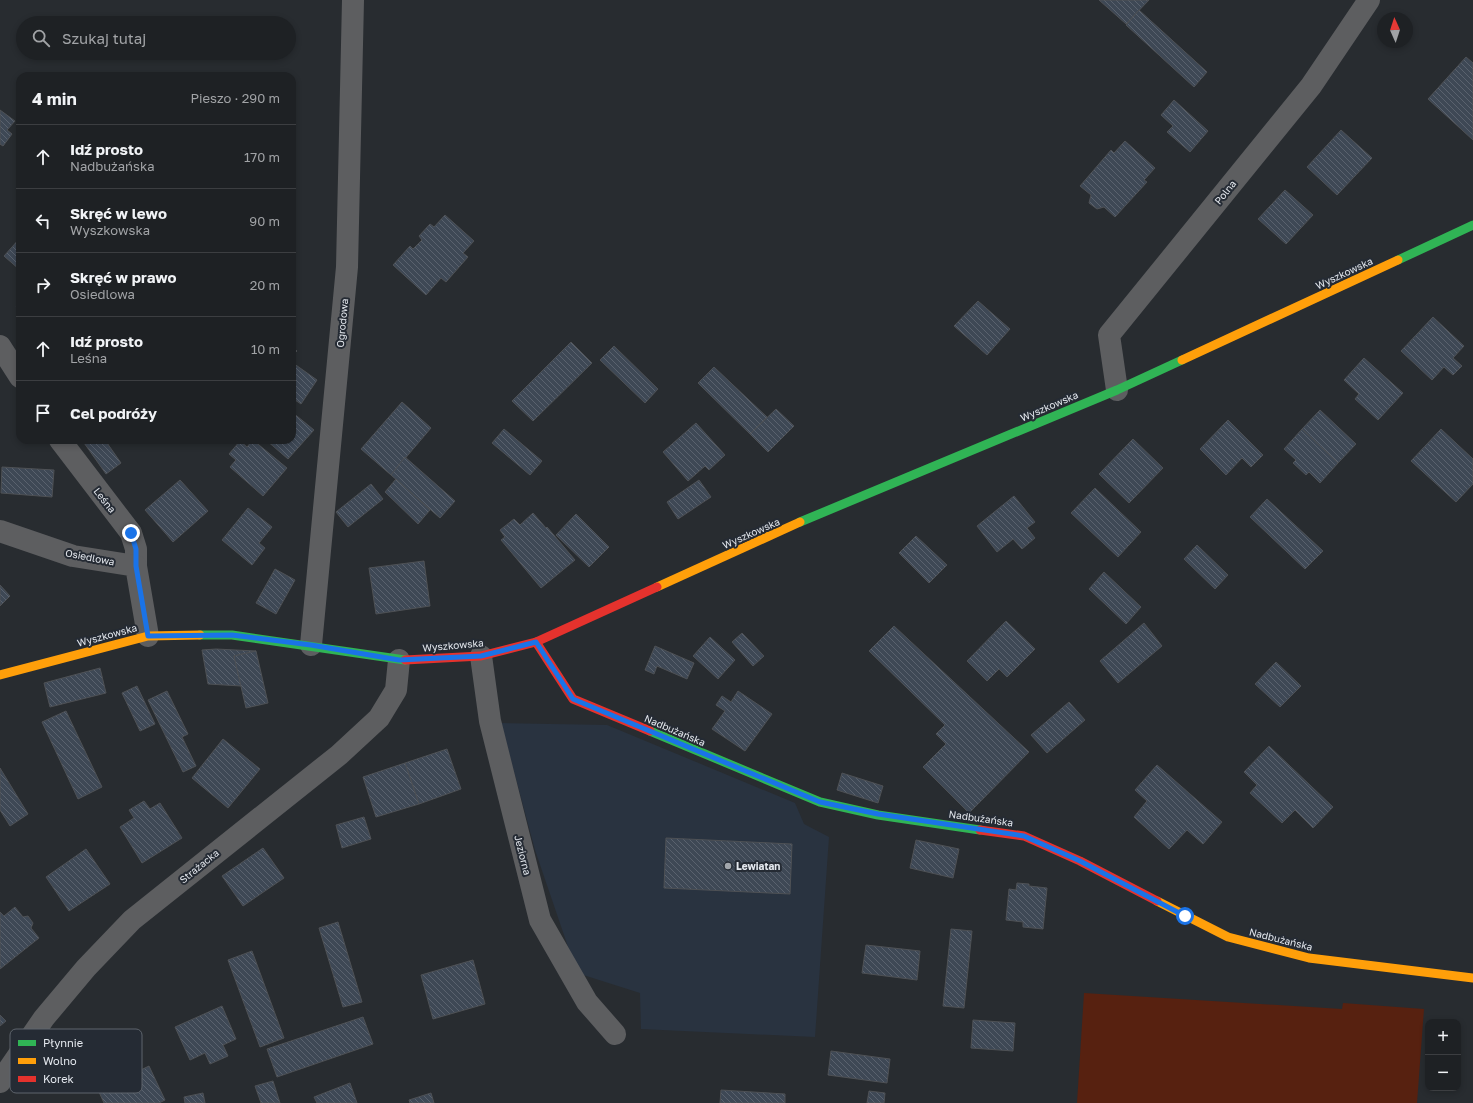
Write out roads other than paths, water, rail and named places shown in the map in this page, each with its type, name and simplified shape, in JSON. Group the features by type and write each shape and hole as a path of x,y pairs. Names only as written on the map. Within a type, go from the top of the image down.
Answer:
{"street":[{"name":"Ogrodowa","path":"311,645 347,267 353,0"},
{"name":"Polna","path":"1117,390 1109,335 1311,86 1369,0"},
{"name":"Wyszkowska","path":"0,675 148,636 232,635 311,645 399,660 481,656 536,642 794,525 1117,390 1473,226"},
{"path":"0,346 16,371"},
{"name":"Leśna","path":"63,444 131,533 136,549 136,566"},
{"name":"Osiedlowa","path":"0,531 73,556 136,566"},
{"path":"136,566 148,636"},
{"name":"Nadbużańska","path":"536,642 573,699 820,802 878,814 1024,836 1080,861 1228,937 1309,958 1473,978"},
{"name":"Jeziorna","path":"481,656 490,721 540,920 587,1002 615,1034"},
{"name":"Strażacka","path":"36,1029 86,968 132,920 339,755 380,718 396,690 399,660"},
{"name":"Strażacka","path":"0,1082 10,1067"}],"place":[{"name":"Lewiatan","path":"728,866"}]}
